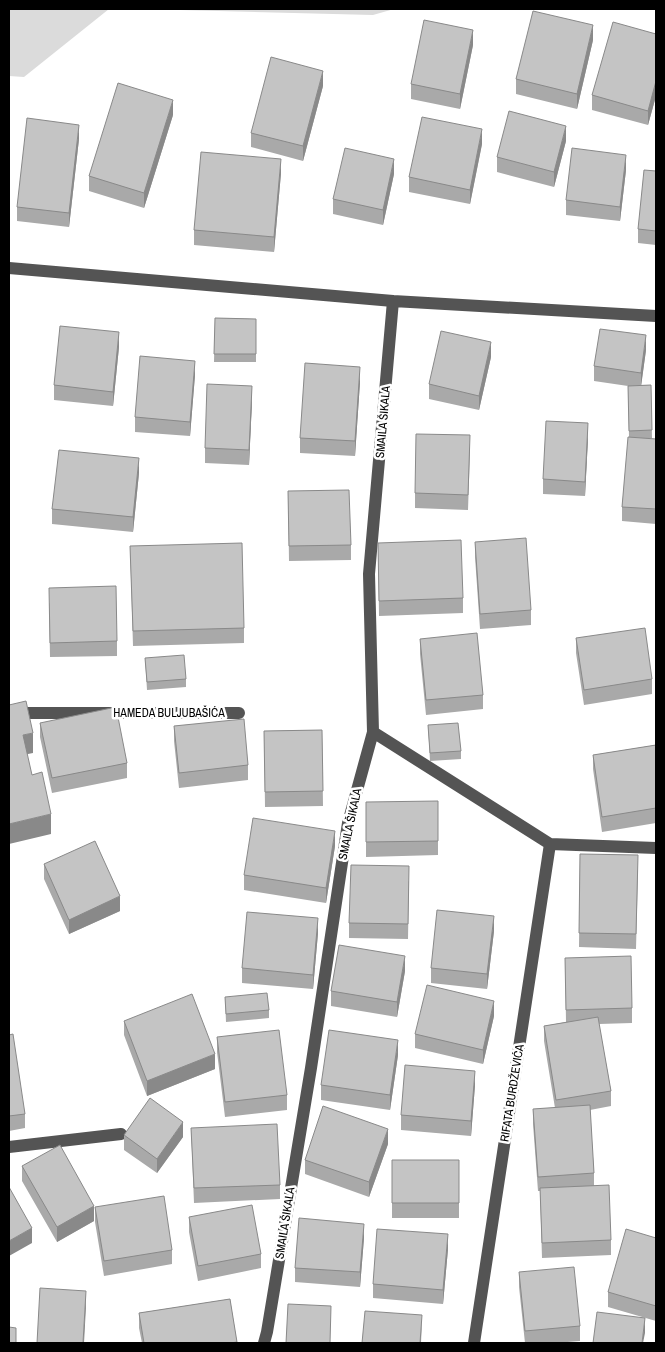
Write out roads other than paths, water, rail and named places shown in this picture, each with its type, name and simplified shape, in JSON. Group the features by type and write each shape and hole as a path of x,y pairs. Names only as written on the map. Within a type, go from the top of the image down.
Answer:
{"street":[{"path":"9,268 393,301 656,316"},
{"name":"SMAILA ŠIKALA","path":"264,1343 311,1068 348,823 373,732 369,574 393,301"},
{"name":"HAMEDA BULJUBAŠIĆA","path":"9,713 239,713"},
{"path":"373,732 550,844 656,848"},
{"name":"RIFATA BURDŽEVIĆA","path":"474,1343 550,844"},
{"path":"9,1147 121,1134"}]}
